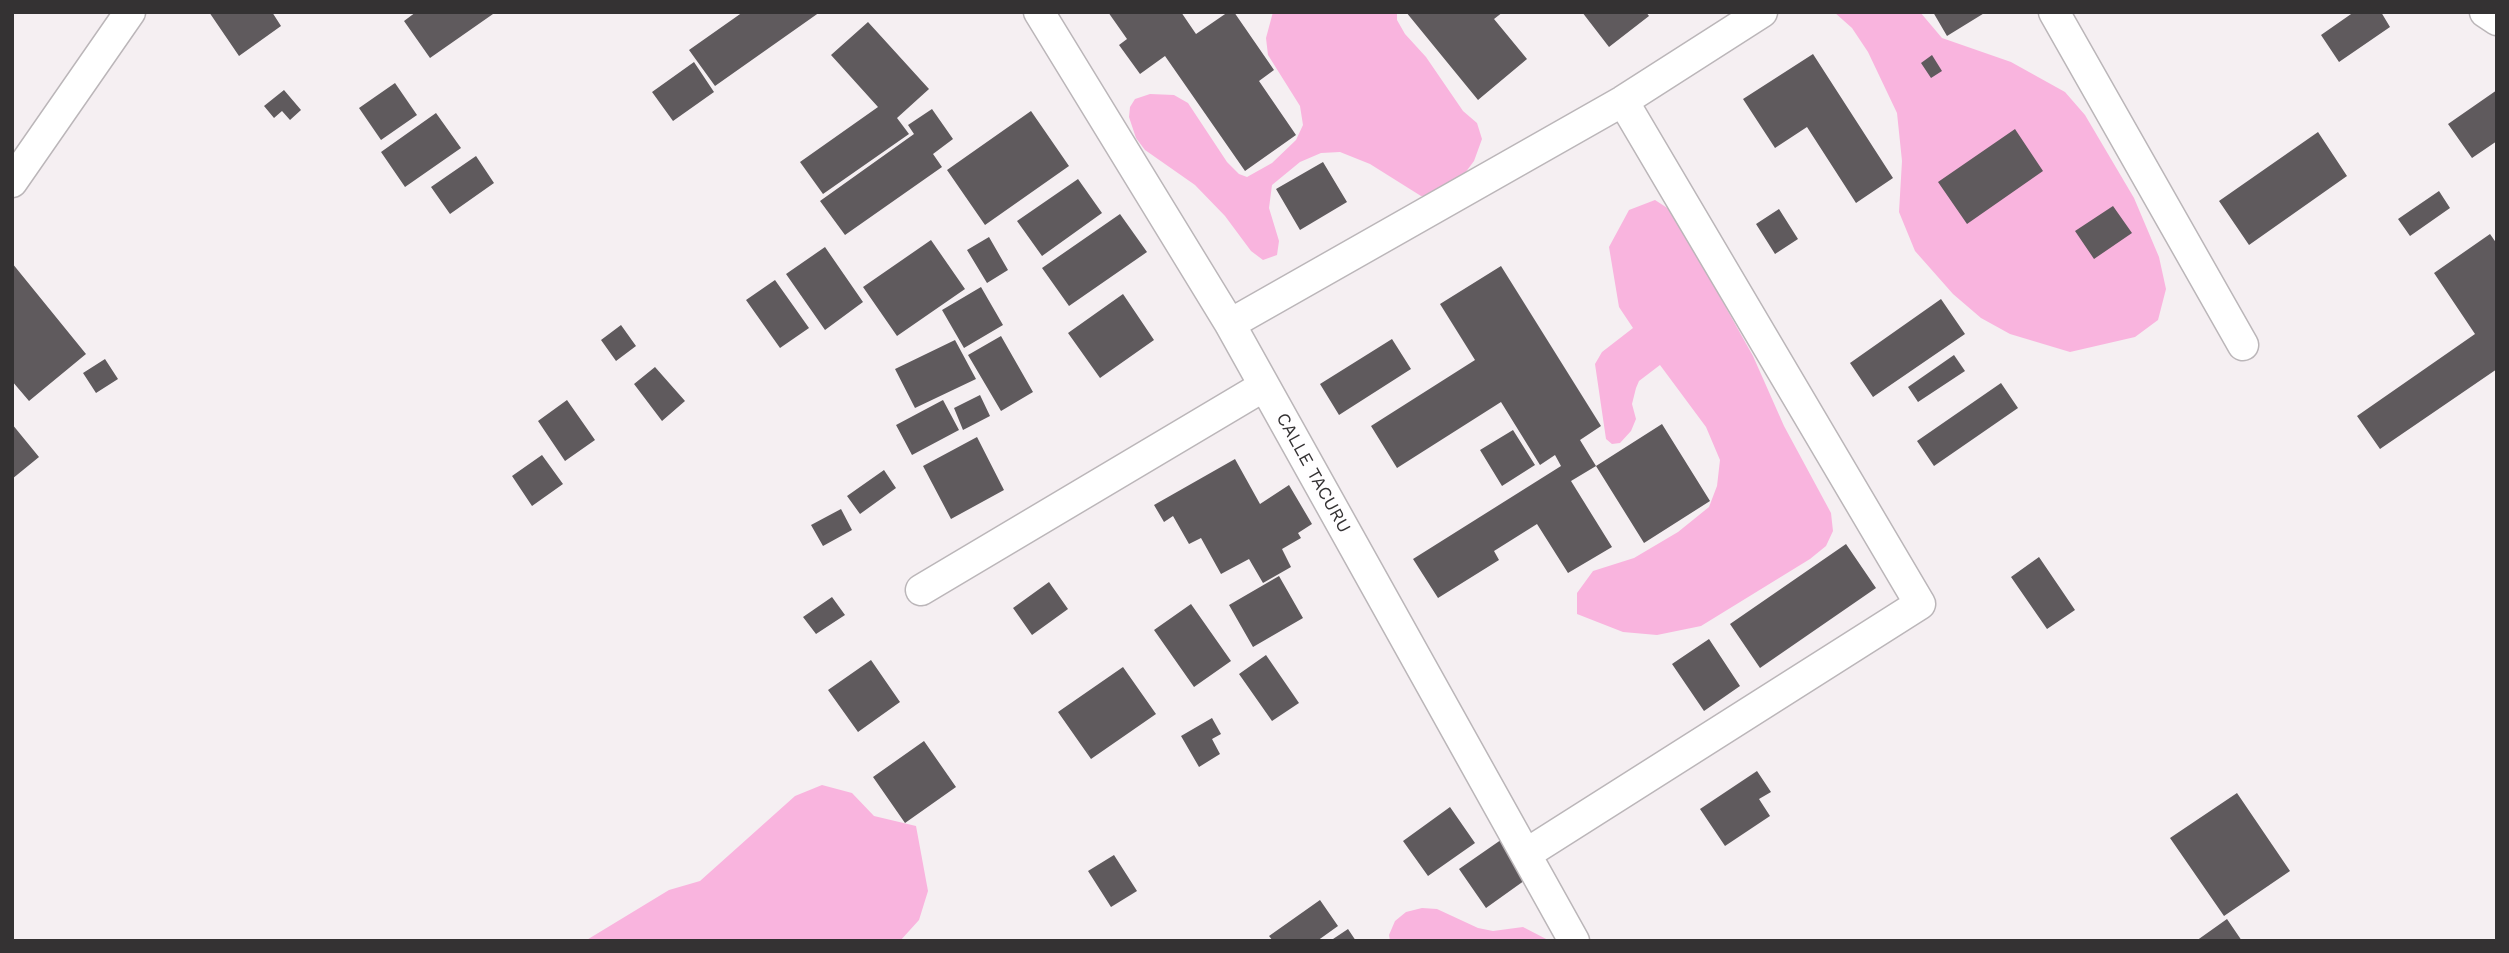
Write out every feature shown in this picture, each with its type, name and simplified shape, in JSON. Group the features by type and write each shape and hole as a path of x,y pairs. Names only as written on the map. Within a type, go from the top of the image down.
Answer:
{"street":[{"path":"12,182 130,12"},
{"name":"CALLE TACURU","path":"1039,12 1230,324 1574,941"},
{"path":"1230,324 1623,101 1762,12"},
{"path":"2054,12 2242,345"},
{"path":"2485,12 2497,20"},
{"path":"1526,854 1920,604 1623,101"},
{"path":"921,590 1264,386"}],"shaded area":[{"path":"1273,12 1397,12 1397,20 1405,34 1426,57 1463,111 1477,123 1482,139 1474,161 1453,189 1436,196 1421,196 1370,164 1340,152 1321,153 1300,162 1272,185 1269,208 1279,241 1277,255 1263,260 1251,251 1225,216 1195,185 1145,150 1136,138 1129,117 1130,107 1135,99 1150,94 1174,95 1188,103 1227,162 1239,174 1247,177 1272,163 1296,140 1303,125 1300,106 1268,55 1266,38"},
{"path":"1834,12 1920,12 1942,38 2011,62 2065,92 2085,115 2134,198 2159,257 2166,289 2158,320 2135,337 2070,352 2010,334 1981,318 1953,294 1915,251 1899,212 1902,161 1897,113 1868,52 1852,28"},
{"path":"1655,200 1672,211 1753,356 1784,426 1831,513 1833,531 1826,546 1810,559 1701,626 1657,635 1623,632 1577,614 1577,593 1593,571 1634,558 1678,532 1709,507 1717,486 1720,460 1706,427 1660,365 1639,381 1632,404 1636,419 1631,431 1620,443 1612,444 1606,439 1595,364 1602,352 1633,328 1619,307 1609,247 1629,210"},
{"path":"822,785 852,793 874,816 916,826 928,891 919,920 900,941 585,941 669,890 700,881 795,796"},
{"path":"1422,908 1437,909 1478,928 1493,931 1523,927 1550,941 1390,941 1389,935 1395,921 1406,912"}],"building":[{"path":"209,12 272,12 281,26 239,56"},
{"path":"416,12 493,14 430,58 404,21"},
{"path":"743,12 820,12 715,86 689,50"},
{"path":"1108,12 1181,12 1196,34 1228,12 1234,12 1274,70 1259,81 1296,135 1245,171 1165,56 1140,74 1119,45 1127,39"},
{"path":"1406,12 1503,12 1494,19 1527,59 1478,100"},
{"path":"1582,12 1646,12 1649,16 1609,47"},
{"path":"1933,12 1986,12 1947,36"},
{"path":"2354,12 2381,12 2390,27 2339,62 2321,35"},
{"path":"868,22 929,89 897,118 909,134 823,194 800,162 878,107 831,55"},
{"path":"1813,54 1893,178 1856,203 1807,127 1775,148 1743,99"},
{"path":"1932,55 1942,71 1931,78 1921,63"},
{"path":"694,62 714,92 673,121 652,92"},
{"path":"395,83 417,115 381,140 359,108"},
{"path":"284,90 301,110 290,120 282,111 274,118 264,106"},
{"path":"2497,90 2497,141 2472,158 2448,124"},
{"path":"932,109 953,139 933,154 942,167 845,235 820,201 914,134 908,125"},
{"path":"1031,111 1069,166 985,225 947,170"},
{"path":"436,113 461,148 405,187 381,152"},
{"path":"2015,129 2043,171 1967,224 1938,182"},
{"path":"2318,132 2347,176 2249,245 2219,201"},
{"path":"476,156 494,183 450,214 431,187"},
{"path":"1323,162 1347,202 1300,230 1276,189"},
{"path":"1078,179 1102,213 1042,256 1017,221"},
{"path":"2439,191 2450,208 2410,236 2398,219"},
{"path":"2113,206 2132,233 2094,259 2075,231"},
{"path":"1779,209 1798,239 1775,254 1756,224"},
{"path":"1120,214 1147,252 1069,306 1042,268"},
{"path":"2490,234 2497,244 2497,369 2380,449 2357,416 2475,334 2434,273"},
{"path":"989,237 1008,270 987,283 967,250"},
{"path":"931,240 965,289 897,336 863,287"},
{"path":"825,247 863,302 825,330 786,274"},
{"path":"12,263 86,354 29,401 12,381"},
{"path":"1501,266 1601,426 1580,440 1596,466 1571,481 1612,547 1568,573 1537,524 1494,551 1499,560 1438,598 1413,559 1561,466 1555,455 1540,465 1501,402 1397,468 1371,426 1475,360 1440,304"},
{"path":"775,280 809,328 780,348 746,300"},
{"path":"981,287 1003,325 964,348 942,310"},
{"path":"1123,294 1154,340 1100,378 1068,333"},
{"path":"1941,299 1965,334 1873,397 1850,363"},
{"path":"621,325 636,346 616,361 601,340"},
{"path":"1001,336 1033,392 1001,411 968,355"},
{"path":"1392,339 1411,369 1339,415 1320,384"},
{"path":"955,340 976,379 915,408 895,369"},
{"path":"1954,355 1965,371 1918,402 1908,387"},
{"path":"105,359 118,379 96,393 83,373"},
{"path":"655,367 685,401 662,421 634,384"},
{"path":"2001,383 2018,408 1934,466 1917,441"},
{"path":"980,395 990,416 963,430 954,408"},
{"path":"567,400 595,440 565,461 538,421"},
{"path":"943,400 959,430 912,455 896,425"},
{"path":"12,424 39,457 12,479"},
{"path":"1662,424 1710,501 1644,543 1596,466"},
{"path":"1513,430 1535,465 1502,486 1480,450"},
{"path":"977,437 1004,490 951,519 923,466"},
{"path":"542,455 563,484 532,506 512,476"},
{"path":"1235,459 1260,504 1289,485 1312,524 1298,533 1301,538 1282,549 1291,567 1263,583 1249,559 1221,574 1201,538 1189,544 1173,516 1164,522 1154,505"},
{"path":"884,470 896,488 860,514 847,496"},
{"path":"841,509 852,530 823,546 811,525"},
{"path":"1846,544 1876,588 1760,668 1730,624"},
{"path":"2039,557 2075,610 2047,629 2011,577"},
{"path":"1279,576 1303,618 1253,647 1229,605"},
{"path":"1049,582 1068,609 1032,635 1013,608"},
{"path":"832,597 845,615 816,634 803,617"},
{"path":"1191,604 1231,661 1194,687 1154,630"},
{"path":"1709,639 1740,686 1704,711 1672,664"},
{"path":"1266,655 1299,703 1272,721 1239,674"},
{"path":"871,660 900,702 858,732 828,690"},
{"path":"1123,667 1156,714 1091,759 1058,712"},
{"path":"1212,718 1221,734 1212,739 1220,754 1199,767 1181,736"},
{"path":"924,741 956,787 905,823 873,777"},
{"path":"1757,771 1771,792 1759,799 1770,816 1725,846 1700,809"},
{"path":"2237,793 2290,871 2224,916 2170,838"},
{"path":"1450,807 1475,843 1428,876 1403,841"},
{"path":"1508,835 1535,873 1486,908 1459,869"},
{"path":"1114,855 1137,891 1111,907 1088,871"},
{"path":"1320,900 1338,926 1317,941 1273,941 1269,936"},
{"path":"2227,919 2242,941 2196,941"},
{"path":"1348,929 1356,941 1330,941"}]}
